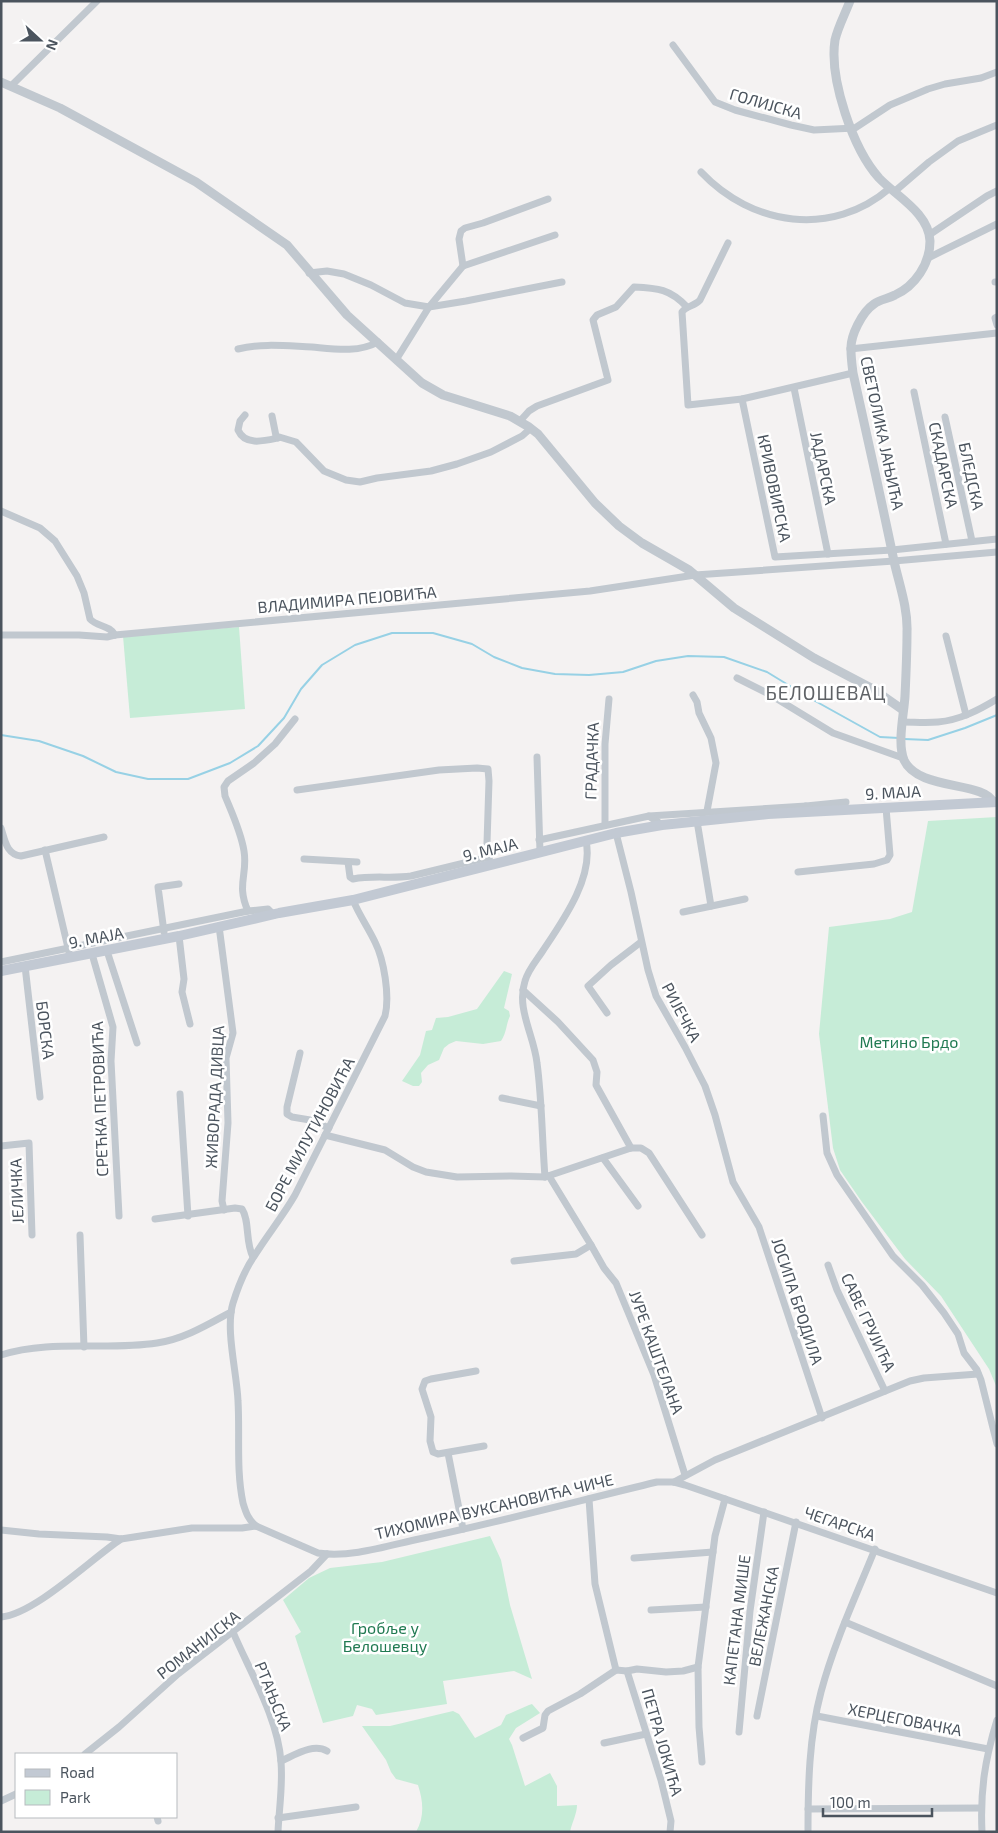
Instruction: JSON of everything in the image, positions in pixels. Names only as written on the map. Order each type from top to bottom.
[{"type":"main road","name":"9. МАЈА","points":[[1,971],[70,953],[92,954],[107,951],[164,934],[179,936],[274,914],[353,900],[490,861],[540,852],[616,833],[662,825],[810,808],[886,808],[995,802]]},
{"type":"street","points":[[11,86],[97,1]]},
{"type":"street","points":[[850,1],[835,40],[836,79],[850,129],[875,172],[923,220],[929,235],[997,191]]},
{"type":"street","name":"ГОЛИЈСКА","points":[[673,45],[715,102],[719,104],[804,128],[825,130],[850,129]]},
{"type":"street","points":[[850,129],[855,128],[890,106],[928,89],[981,78],[997,72]]},
{"type":"street","points":[[1,82],[60,108],[196,182],[287,245],[309,273],[347,315],[422,383],[443,395],[496,411],[531,428],[595,503],[642,543],[695,575],[734,608],[814,658],[856,679],[903,710]]},
{"type":"street","points":[[701,172],[724,194],[740,203],[776,217],[802,220],[824,219],[866,205],[892,190],[958,141],[997,125]]},
{"type":"street","points":[[463,266],[459,238],[461,231],[548,199]]},
{"type":"street","points":[[928,258],[997,224]]},
{"type":"street","points":[[396,360],[429,306],[463,266],[555,235]]},
{"type":"street","name":"СВЕТОЛИКА ЈАЊИЋА","points":[[903,758],[902,724],[907,620],[853,373],[850,349],[859,323],[872,304],[894,296],[911,285],[924,267],[928,258],[929,235]]},
{"type":"street","points":[[728,243],[700,300],[682,312],[688,405],[742,399],[853,373]]},
{"type":"street","points":[[309,273],[328,271],[344,274],[371,284],[405,303],[429,306],[466,302],[562,282]]},
{"type":"street","points":[[520,421],[529,411],[537,406],[608,380],[593,320],[597,315],[616,307],[634,287],[651,288],[673,294],[687,308]]},
{"type":"street","points":[[997,317],[995,318],[997,325]]},
{"type":"street","points":[[850,349],[997,333]]},
{"type":"street","points":[[238,349],[259,345],[338,350],[363,348],[378,342]]},
{"type":"street","name":"ЈАДАРСКА","points":[[794,388],[828,554]]},
{"type":"street","name":"СКАДАРСКА","points":[[914,392],[946,544]]},
{"type":"street","name":"КРИВОВИРСКА","points":[[742,399],[775,557],[892,550],[997,539]]},
{"type":"street","points":[[245,414],[240,420],[238,430],[243,438],[252,441],[262,441],[278,438],[296,442],[324,471],[346,480],[360,482],[431,471],[457,464],[491,452],[522,436],[531,428]]},
{"type":"street","points":[[272,416],[275,435],[278,438]]},
{"type":"street","name":"БЛЕДСКА","points":[[945,417],[972,541]]},
{"type":"street","points":[[1,510],[40,528],[55,541],[77,576],[84,592],[90,619],[92,622],[113,631],[115,635]]},
{"type":"street","name":"ВЛАДИМИРА ПЕЈОВИЋА","points":[[1,634],[79,634],[107,637],[590,591],[695,575],[997,552]]},
{"type":"street","points":[[946,636],[966,715]]},
{"type":"street","points":[[737,678],[769,694],[833,733],[903,758],[906,764],[920,775],[932,780],[977,791],[990,797],[995,802]]},
{"type":"street","points":[[886,698],[898,698],[905,690]]},
{"type":"street","points":[[693,695],[708,731],[716,763],[708,812]]},
{"type":"street","name":"ГРАДАЧКА","points":[[605,825],[605,744],[609,699]]},
{"type":"street","points":[[902,724],[938,722],[966,715],[997,699]]},
{"type":"street","points":[[248,911],[242,890],[244,851],[224,787],[228,781],[254,763],[275,744],[294,719]]},
{"type":"street","points":[[537,757],[540,804],[540,852]]},
{"type":"street","points":[[297,790],[439,770],[477,768],[488,770],[487,843],[490,861],[411,876],[371,876],[354,880],[350,877],[348,862]]},
{"type":"street","points":[[539,840],[649,816],[810,808],[846,802]]},
{"type":"street","points":[[798,872],[874,864],[887,860],[890,855],[886,808]]},
{"type":"street","points":[[649,816],[662,825]]},
{"type":"street","points":[[697,821],[710,906]]},
{"type":"street","points":[[1,828],[8,850],[21,856],[104,837]]},
{"type":"street","name":"РИЈЕЧКА","points":[[616,833],[633,899],[641,942],[656,996],[700,1075],[715,1116],[733,1182],[742,1197]]},
{"type":"street","points":[[547,1176],[536,1057],[523,1010],[523,990],[528,973],[567,912],[578,889],[588,855],[586,841]]},
{"type":"street","points":[[45,850],[70,953]]},
{"type":"street","points":[[304,860],[357,862]]},
{"type":"street","points":[[164,934],[158,887],[179,884]]},
{"type":"street","points":[[683,912],[745,899]]},
{"type":"street","name":"БОРЕ МИЛУТИНОВИЋА","points":[[256,1526],[247,1517],[242,1494],[231,1312],[253,1257],[288,1208],[363,1063],[387,1010],[386,989],[379,952],[353,900]]},
{"type":"street","points":[[1,962],[70,953],[164,934],[248,911],[268,909],[274,914]]},
{"type":"street","name":"ЖИВОРАДА ДИВЦА","points":[[219,926],[233,1033],[226,1058],[228,1123],[222,1201],[224,1210]]},
{"type":"street","points":[[179,936],[184,979],[182,992],[190,1024]]},
{"type":"street","points":[[607,1013],[588,986],[641,942]]},
{"type":"street","points":[[107,951],[137,1043]]},
{"type":"street","name":"СРЕЋКА ПЕТРОВИЋА","points":[[92,954],[113,1027],[111,1061],[118,1216]]},
{"type":"street","name":"БОРСКА","points":[[25,966],[40,1097]]},
{"type":"street","points":[[523,990],[558,1022],[593,1060],[597,1072],[596,1086],[631,1148]]},
{"type":"street","points":[[300,1053],[287,1107],[287,1114],[292,1117],[310,1120],[327,1132],[384,1150],[413,1167],[433,1174],[457,1177],[547,1176],[631,1148],[641,1148],[649,1153],[702,1235]]},
{"type":"street","points":[[180,1094],[188,1216]]},
{"type":"street","points":[[502,1098],[541,1106]]},
{"type":"street","points":[[823,1116],[827,1153],[837,1175],[893,1256],[926,1290],[958,1334],[964,1353],[978,1374],[997,1444]]},
{"type":"street","name":"ЈЕЛИЧКА","points":[[1,1146],[28,1143],[32,1235]]},
{"type":"street","points":[[603,1158],[638,1206]]},
{"type":"street","name":"ЈУРЕ КАШТЕЛАНА","points":[[547,1176],[601,1263],[616,1283],[654,1375],[686,1475]]},
{"type":"street","name":"ЈОСИПА БРОДИЛА","points":[[742,1197],[759,1228],[822,1418]]},
{"type":"street","points":[[155,1219],[239,1208],[243,1210],[245,1215],[249,1250],[253,1257]]},
{"type":"street","points":[[80,1235],[84,1347]]},
{"type":"street","points":[[514,1261],[576,1254],[591,1245]]},
{"type":"street","name":"САВЕ ГРУЈИЋА","points":[[828,1265],[885,1391]]},
{"type":"street","points":[[1,1355],[38,1347],[84,1347],[155,1343],[186,1334],[231,1312]]},
{"type":"street","points":[[476,1372],[426,1381],[422,1385],[422,1394],[431,1417],[432,1449],[435,1454],[484,1446]]},
{"type":"street","name":"ТИХОМИРА ВУКСАНОВИЋА ЧИЧЕ","points":[[1,1530],[45,1535],[97,1536],[121,1539],[192,1528],[242,1528],[256,1526],[312,1550],[327,1554],[344,1554],[464,1528],[657,1482],[674,1482],[715,1460],[885,1391],[916,1380],[978,1374]]},
{"type":"street","points":[[448,1453],[464,1528]]},
{"type":"street","name":"ЧЕГАРСКА","points":[[674,1482],[796,1522],[997,1593]]},
{"type":"street","points":[[589,1499],[596,1584],[616,1670]]},
{"type":"street","points":[[702,1762],[698,1667],[713,1552],[725,1499]]},
{"type":"street","name":"КАПЕТАНА МИШЕ","points":[[739,1732],[750,1611],[764,1512]]},
{"type":"street","name":"ВЕЛЕЖАНСКА","points":[[757,1716],[796,1522]]},
{"type":"street","points":[[1,1617],[21,1611],[42,1598],[121,1539]]},
{"type":"street","points":[[808,1832],[810,1760],[821,1693],[845,1622],[875,1550]]},
{"type":"street","points":[[634,1558],[713,1552]]},
{"type":"street","name":"РОМАНИЈСКА","points":[[86,1753],[119,1727],[178,1674],[311,1571],[327,1554]]},
{"type":"street","points":[[651,1610],[706,1606]]},
{"type":"street","points":[[845,1622],[997,1686]]},
{"type":"street","name":"РТАЊСКА","points":[[233,1632],[272,1720],[281,1761],[278,1832]]},
{"type":"street","points":[[523,1738],[543,1728],[545,1715],[548,1711],[580,1694],[616,1670],[627,1671],[637,1669],[675,1672],[698,1667]]},
{"type":"street","name":"ПЕТРА ЈОКИЋА","points":[[627,1671],[661,1780],[671,1821],[670,1832]]},
{"type":"street","name":"ХЕРЦЕГОВАЧКА","points":[[817,1716],[988,1749]]},
{"type":"street","points":[[982,1832],[983,1776],[988,1749],[997,1720]]},
{"type":"street","points":[[604,1743],[646,1734]]},
{"type":"street","points":[[281,1761],[313,1748],[322,1748],[327,1751]]},
{"type":"street","points":[[1,1801],[15,1794]]},
{"type":"street","points":[[278,1818],[356,1807]]},
{"type":"street","points":[[808,1809],[981,1808]]},
{"type":"green space","points":[[239,627],[245,709],[130,718],[123,636]]},
{"type":"green space","name":"Метино Брдо","points":[[997,817],[997,1388],[989,1369],[941,1296],[905,1259],[840,1170],[833,1148],[819,1034],[829,927],[890,919],[912,912],[928,821]]},
{"type":"green space","points":[[504,971],[512,974],[504,1008],[509,1011],[510,1016],[501,1041],[483,1044],[456,1041],[444,1048],[439,1060],[428,1065],[421,1073],[422,1082],[419,1086],[413,1086],[402,1081],[420,1055],[426,1031],[432,1030],[436,1018],[448,1017],[477,1009]]},
{"type":"green space","name":"Гробље у Белошевцу","points":[[490,1536],[501,1560],[510,1605],[532,1679],[514,1671],[443,1681],[447,1704],[376,1715],[372,1709],[357,1705],[353,1716],[323,1723],[295,1636],[301,1632],[283,1600],[309,1578],[330,1568],[382,1562]]},
{"type":"green space","points":[[532,1704],[540,1713],[516,1728],[509,1739],[525,1786],[550,1773],[557,1786],[557,1806],[577,1805],[570,1832],[416,1832],[421,1820],[422,1808],[418,1785],[396,1779],[386,1760],[362,1726],[390,1726],[453,1711],[459,1714],[475,1738],[501,1725],[506,1715]]},
{"type":"waterway","points":[[1,735],[39,741],[83,756],[116,772],[148,779],[188,779],[230,763],[258,746],[284,718],[301,689],[322,665],[355,645],[392,633],[433,633],[472,644],[494,657],[522,668],[555,674],[589,675],[623,672],[656,661],[688,656],[724,657],[767,672],[880,737],[899,738]]},
{"type":"waterway","points":[[904,739],[928,740],[997,715]]},
{"type":"district","name":"БЕЛОШЕВАЦ","points":[[826,692]]}]
